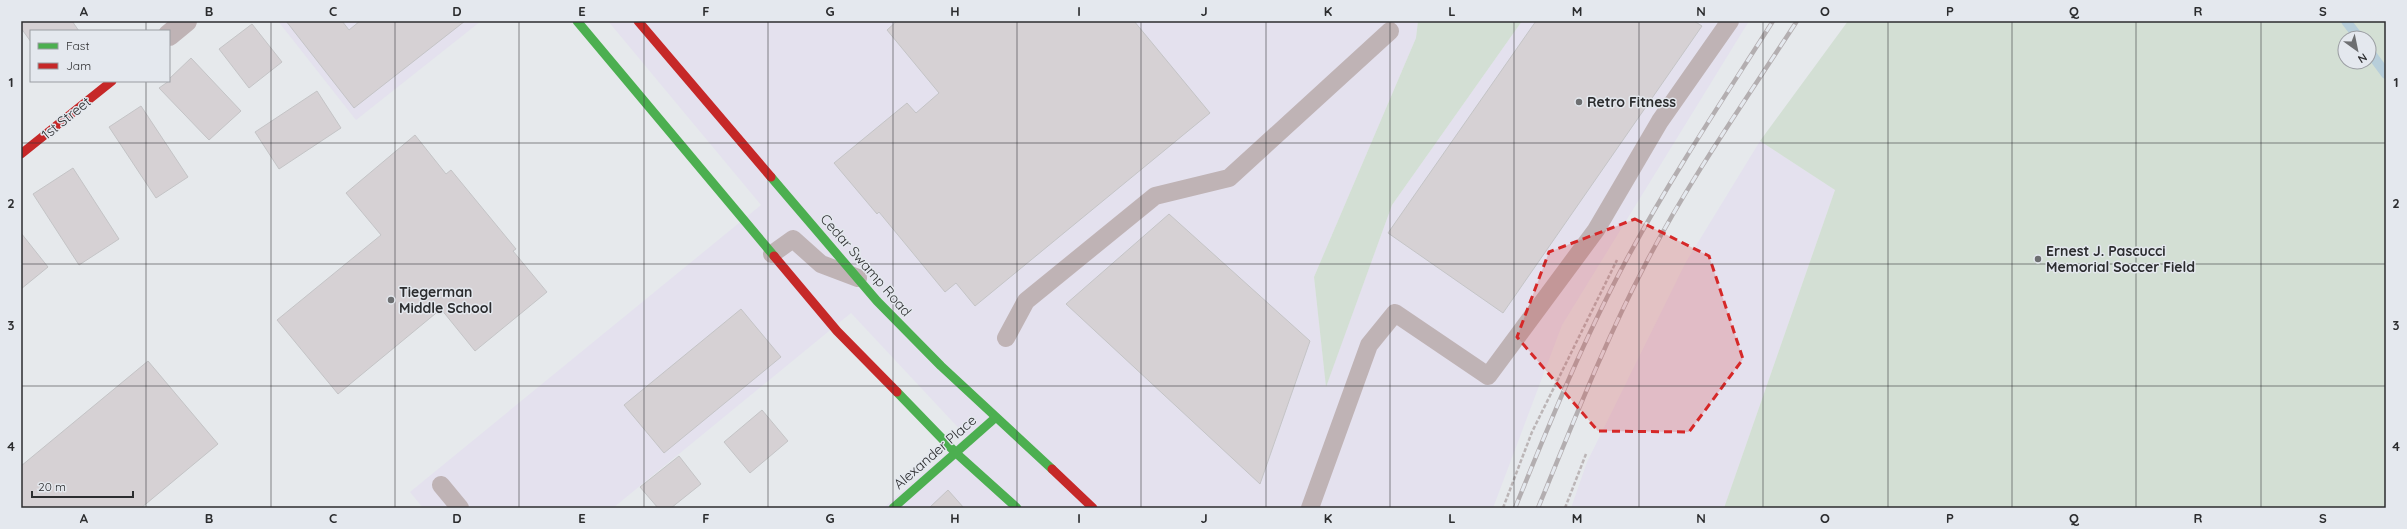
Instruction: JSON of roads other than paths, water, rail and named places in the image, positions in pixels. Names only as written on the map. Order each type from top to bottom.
[{"type":"main road","points":[[577,21],[837,331],[956,453],[1017,508]]},
{"type":"main road","name":"Cedar Swamp Road","points":[[638,21],[858,278],[941,366],[958,380],[995,418],[1093,508]]},
{"type":"main road","name":"1st Street","points":[[21,154],[111,82]]},
{"type":"main road","name":"Alexander Place","points":[[893,508],[995,418]]},
{"type":"street","points":[[170,34],[186,21]]},
{"type":"lane","points":[[1310,508],[1369,345],[1395,313],[1488,376],[1596,230],[1660,122],[1730,21]]},
{"type":"lane","points":[[1006,338],[1026,301],[1155,196],[1229,178],[1390,31]]},
{"type":"lane","points":[[772,254],[793,239],[821,264],[858,278]]},
{"type":"lane","points":[[441,485],[460,508]]},
{"type":"waterway","points":[[2346,21],[2353,30]]},
{"type":"waterway","points":[[2377,62],[2386,74]]},
{"type":"railway","points":[[1515,508],[1583,348],[1629,255],[1681,166],[1773,21]]},
{"type":"railway","points":[[1538,508],[1602,355],[1630,294],[1662,233],[1699,172],[1797,21]]},
{"type":"place","name":"Retro Fitness","points":[[1579,102]]},
{"type":"place","name":"Ernest J. Pascucci Memorial Soccer Field","points":[[2038,259]]},
{"type":"place","name":"Tiegerman Middle School","points":[[391,300]]}]
